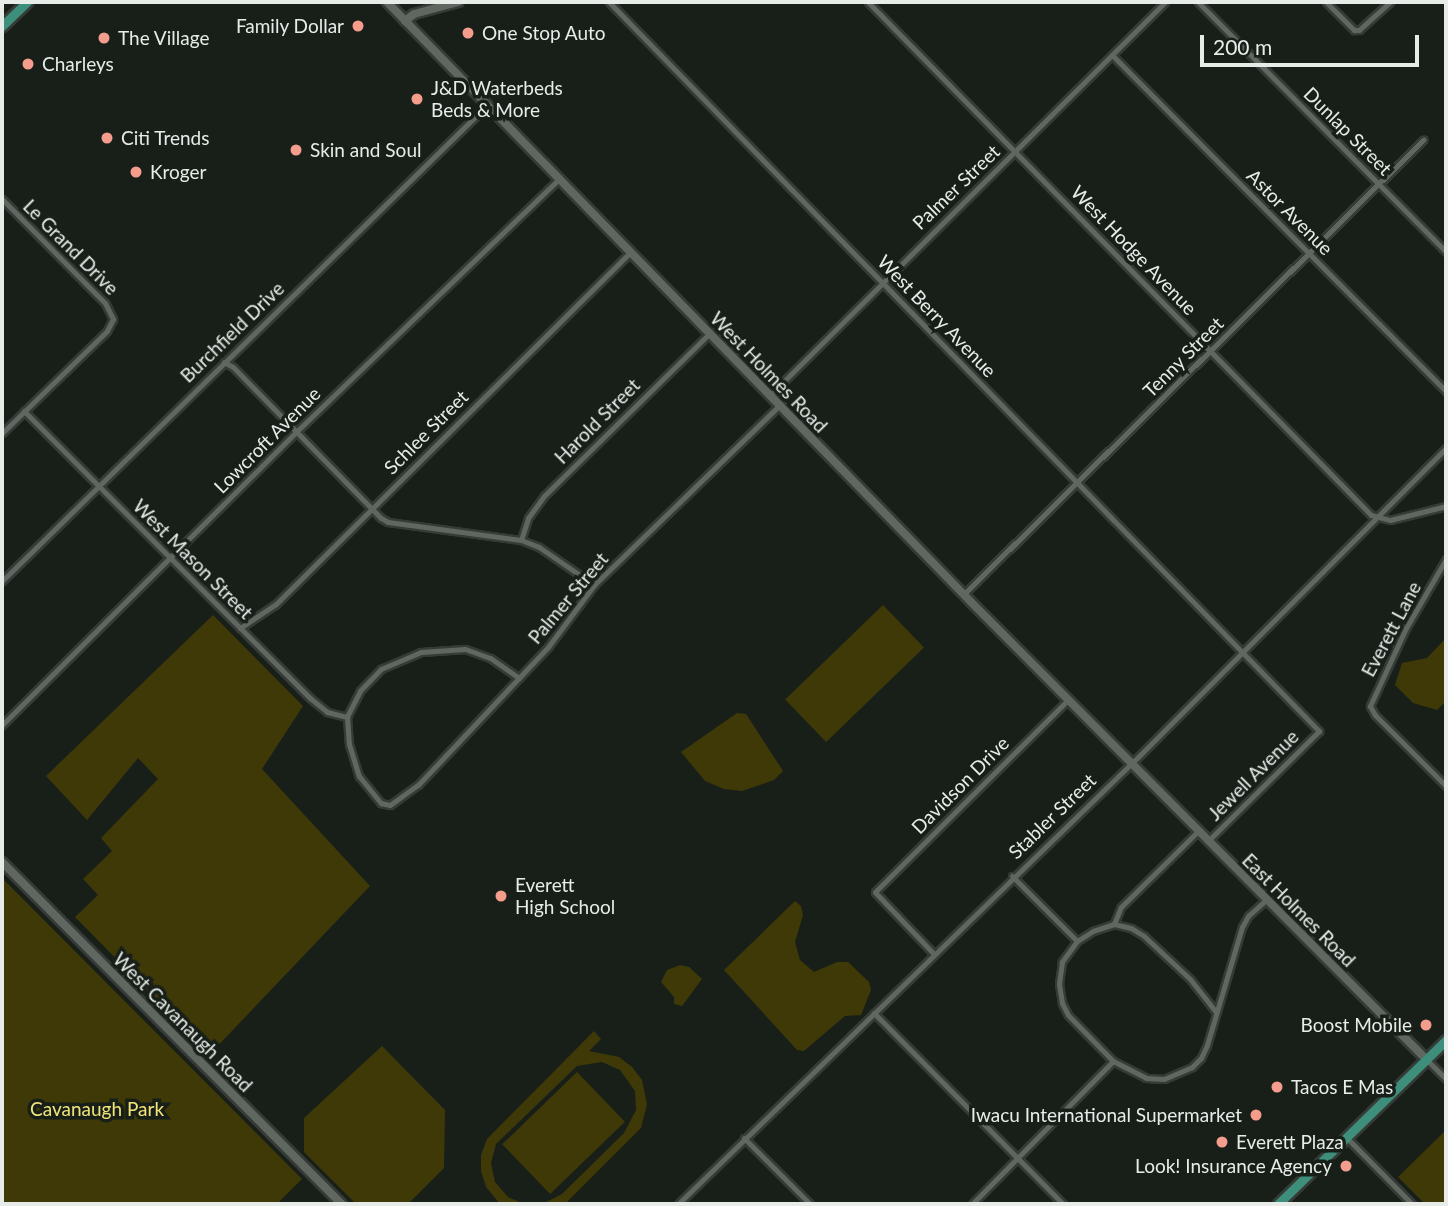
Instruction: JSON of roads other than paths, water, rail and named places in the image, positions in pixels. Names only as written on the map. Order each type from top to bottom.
[{"type":"main road","points":[[2,26],[27,2]]},
{"type":"main road","points":[[1278,1204],[1446,1040]]},
{"type":"street","name":"West Holmes Road","points":[[387,2],[558,180],[1130,762]]},
{"type":"street","points":[[405,22],[414,14],[458,2]]},
{"type":"street","name":"West Berry Avenue","points":[[609,2],[1319,731]]},
{"type":"street","name":"West Hodge Avenue","points":[[868,2],[1377,519]]},
{"type":"street","name":"Palmer Street","points":[[770,395],[1166,2]]},
{"type":"street","name":"Dunlap Street","points":[[1198,2],[1446,252]]},
{"type":"street","points":[[1326,2],[1354,30],[1359,30],[1390,2]]},
{"type":"street","name":"Astor Avenue","points":[[1112,55],[1446,391]]},
{"type":"street","name":"Burchfield Drive","points":[[2,582],[486,106]]},
{"type":"street","name":"Tenny Street","points":[[964,594],[1423,140]]},
{"type":"street","name":"Lowcroft Avenue","points":[[2,726],[296,432],[558,180]]},
{"type":"street","name":"Le Grand Drive","points":[[2,199],[105,303],[113,319],[107,331],[24,411]]},
{"type":"street","name":"Schlee Street","points":[[240,628],[276,604],[630,253]]},
{"type":"street","name":"Harold Street","points":[[521,540],[528,518],[544,496],[709,334]]},
{"type":"street","points":[[224,362],[388,522],[521,540],[539,547],[594,585]]},
{"type":"street","name":"Palmer Street","points":[[347,717],[353,761],[359,776],[380,803],[390,805],[418,785],[548,648],[594,585],[779,405]]},
{"type":"street","points":[[2,433],[24,411]]},
{"type":"street","name":"West Mason Street","points":[[24,411],[310,698],[327,712],[347,717]]},
{"type":"street","name":"Stabler Street","points":[[678,1204],[1243,652],[1446,448]]},
{"type":"street","points":[[1377,519],[1391,520],[1446,506]]},
{"type":"street","name":"Everett Lane","points":[[1446,559],[1406,628],[1370,706],[1446,786]]},
{"type":"street","points":[[347,717],[359,691],[381,669],[421,652],[465,649],[490,658],[519,678]]},
{"type":"street","name":"Davidson Drive","points":[[933,953],[875,892],[1068,700]]},
{"type":"street","name":"Jewell Avenue","points":[[1208,841],[1319,731]]},
{"type":"street","name":"East Holmes Road","points":[[1130,762],[1446,1079]]},
{"type":"street","name":"Jewell Avenue","points":[[1114,924],[1121,907],[1198,831]]},
{"type":"street","name":"West Cavanaugh Road","points":[[2,862],[342,1204]]},
{"type":"street","points":[[1012,876],[1077,942]]},
{"type":"street","points":[[1216,1012],[1189,979],[1144,936],[1131,928],[1114,924],[1093,931],[1077,942],[1062,962],[1059,984],[1062,1003],[1069,1015],[1113,1061],[1146,1078],[1164,1079],[1192,1067],[1207,1045],[1242,928],[1248,916],[1267,899]]},
{"type":"street","points":[[874,1013],[1063,1204]]},
{"type":"street","points":[[972,1204],[1113,1061]]},
{"type":"street","points":[[744,1138],[810,1204]]},
{"type":"street","points":[[1346,1138],[1412,1204]]},
{"type":"place","name":"Family Dollar","points":[[358,26]]},
{"type":"place","name":"One Stop Auto","points":[[468,33]]},
{"type":"place","name":"The Village","points":[[104,38]]},
{"type":"place","name":"Charleys","points":[[28,64]]},
{"type":"place","name":"J&D Waterbeds Beds & More","points":[[417,99]]},
{"type":"place","name":"Citi Trends","points":[[107,138]]},
{"type":"place","name":"Skin and Soul","points":[[296,150]]},
{"type":"place","name":"Kroger","points":[[136,172]]},
{"type":"place","name":"Everett High School","points":[[501,896]]},
{"type":"place","name":"Boost Mobile","points":[[1426,1025]]},
{"type":"place","name":"Tacos E Mas","points":[[1277,1087]]},
{"type":"place","name":"Iwacu International Supermarket","points":[[1256,1115]]},
{"type":"place","name":"Everett Plaza","points":[[1222,1142]]},
{"type":"place","name":"Look! Insurance Agency","points":[[1346,1166]]},
{"type":"park label","name":"Cavanaugh Park","points":[[97,1109]]}]
